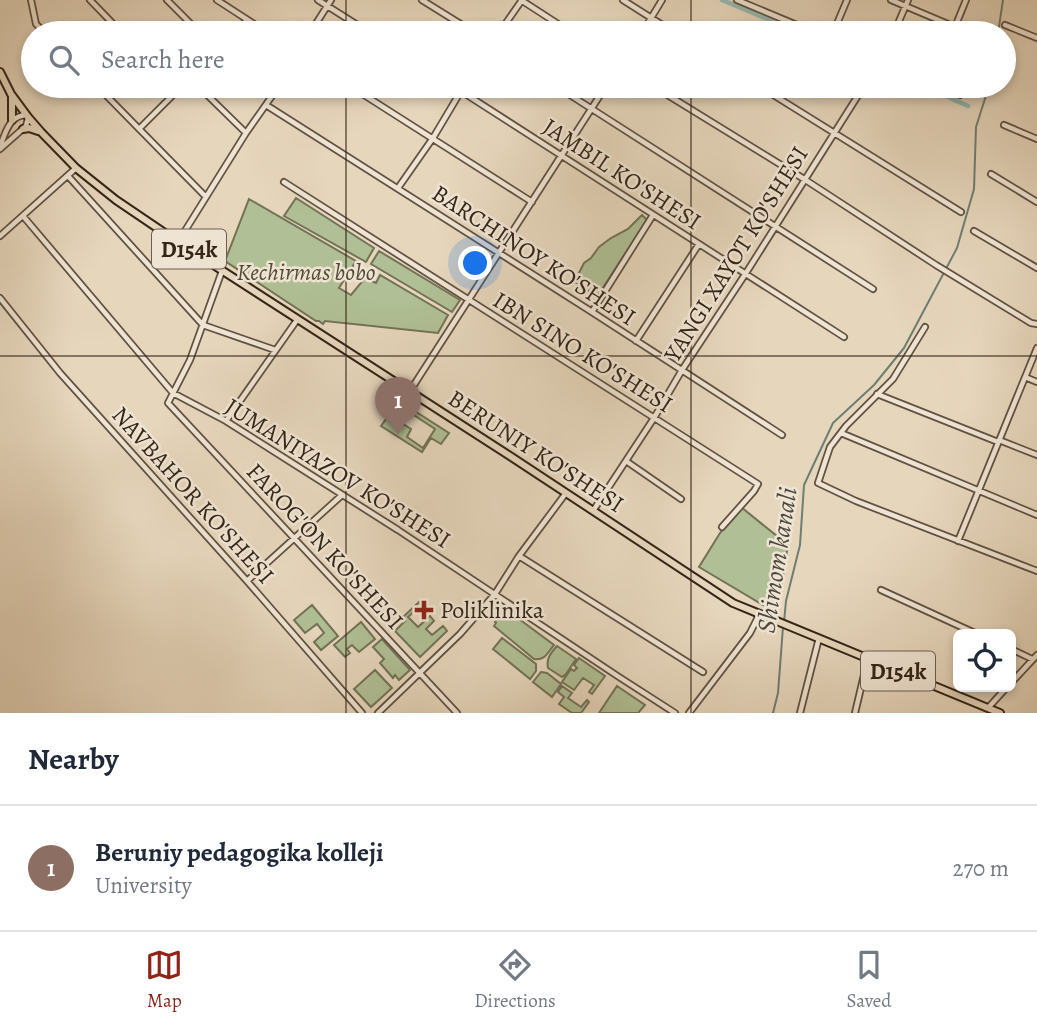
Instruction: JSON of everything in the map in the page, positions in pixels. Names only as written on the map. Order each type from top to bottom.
[{"type":"main road","name":"BERUNIY KO'SHESI","points":[[0,72],[27,116],[41,132],[76,168],[108,194],[733,603],[1000,713]]},
{"type":"main road","points":[[12,94],[12,120]]},
{"type":"main road","points":[[23,129],[41,132]]},
{"type":"street","points":[[31,0],[35,21]]},
{"type":"street","points":[[90,0],[110,21]]},
{"type":"street","points":[[167,0],[188,21]]},
{"type":"street","points":[[217,0],[247,20]]},
{"type":"street","points":[[318,0],[351,21]]},
{"type":"street","points":[[318,21],[331,0]]},
{"type":"street","points":[[422,0],[456,21]]},
{"type":"street","points":[[507,21],[522,0],[554,21]]},
{"type":"street","points":[[623,0],[654,21]]},
{"type":"street","points":[[651,19],[662,0]]},
{"type":"street","points":[[737,0],[787,21]]},
{"type":"street","points":[[838,21],[848,0]]},
{"type":"street","points":[[891,0],[941,21]]},
{"type":"street","points":[[899,21],[908,0]]},
{"type":"street","points":[[957,21],[966,0]]},
{"type":"street","points":[[1016,29],[1037,38]]},
{"type":"street","points":[[109,98],[206,197]]},
{"type":"street","points":[[139,129],[166,98]]},
{"type":"street","points":[[210,98],[246,133]]},
{"type":"street","points":[[178,242],[271,98]]},
{"type":"street","points":[[369,98],[532,202]]},
{"type":"street","points":[[398,188],[433,138],[456,98]]},
{"type":"street","name":"JAMBIL KO'SHESI","points":[[477,98],[561,156],[844,337]]},
{"type":"street","points":[[575,98],[873,289]]},
{"type":"street","points":[[410,392],[599,98]]},
{"type":"street","points":[[672,98],[953,276],[1031,323],[1037,324]]},
{"type":"street","points":[[778,98],[961,212]]},
{"type":"street","name":"YANGI XAYOT KO'SHESI","points":[[593,511],[856,98]]},
{"type":"street","name":"BARCHINOY KO'SHESI","points":[[267,105],[782,435]]},
{"type":"street","points":[[17,116],[27,116],[26,126],[0,148],[12,120],[17,116]]},
{"type":"street","points":[[1004,125],[1037,139]]},
{"type":"street","points":[[0,236],[76,168]]},
{"type":"street","points":[[991,174],[1037,202]]},
{"type":"street","points":[[68,176],[203,325],[275,350]]},
{"type":"street","name":"IBN SINO KO'SHESI","points":[[284,182],[758,484],[722,527]]},
{"type":"street","points":[[592,312],[653,215]]},
{"type":"street","name":"JUMANIYAZOV KO'SHESI","points":[[23,216],[173,393],[226,421],[675,713]]},
{"type":"street","points":[[974,231],[1037,268]]},
{"type":"street","points":[[636,341],[699,244]]},
{"type":"street","points":[[173,393],[190,360],[222,271]]},
{"type":"street","name":"NAVBAHOR KO'SHESI","points":[[0,298],[60,373],[362,713]]},
{"type":"street","points":[[226,421],[297,320]]},
{"type":"street","points":[[925,327],[892,379],[846,426],[830,447],[818,483],[856,501],[1037,571]]},
{"type":"street","points":[[958,541],[1037,348]]},
{"type":"street","points":[[1025,377],[1037,382]]},
{"type":"street","name":"FAROG'ON KO'SHESI","points":[[173,393],[168,403],[457,713]]},
{"type":"street","points":[[877,394],[1037,456]]},
{"type":"street","points":[[841,433],[1037,515]]},
{"type":"street","points":[[626,461],[681,499]]},
{"type":"street","points":[[378,713],[460,634],[495,594],[519,556],[566,493]]},
{"type":"street","points":[[247,581],[342,495]]},
{"type":"street","points":[[519,556],[703,672]]},
{"type":"street","points":[[881,590],[967,629]]},
{"type":"street","points":[[689,713],[750,633],[760,615]]},
{"type":"street","points":[[800,713],[819,638]]},
{"type":"street","points":[[1016,650],[1036,656],[1016,677]]},
{"type":"street","points":[[855,713],[868,658]]},
{"type":"street","points":[[988,708],[1003,692]]},
{"type":"green space","points":[[296,198],[374,248],[366,262],[284,216]]},
{"type":"green space","name":"Kechirmas bobo","points":[[249,199],[356,261],[339,288],[351,295],[365,278],[376,283],[380,275],[448,315],[438,333],[325,321],[323,324],[225,261]]},
{"type":"green space","points":[[642,215],[647,220],[597,297],[571,279],[578,275],[584,263],[599,247],[628,229]]},
{"type":"green space","points":[[379,251],[460,300],[452,312],[371,264]]},
{"type":"green space","points":[[396,399],[449,433],[441,444],[431,438],[422,452],[381,426],[389,415],[411,429],[407,437],[423,448],[435,429],[394,402]]},
{"type":"green space","points":[[741,507],[788,545],[778,606],[765,600],[763,605],[699,567],[720,533]]},
{"type":"green space","points":[[419,602],[421,605],[408,617],[418,627],[430,616],[434,621],[426,629],[432,635],[443,626],[447,631],[420,657],[395,631],[405,621],[402,618]]},
{"type":"green space","points":[[312,605],[338,636],[321,650],[314,642],[324,633],[317,624],[305,633],[294,620]]},
{"type":"green space","points":[[501,614],[512,619],[515,616],[554,645],[544,657],[534,659],[494,626]]},
{"type":"green space","points":[[361,622],[375,639],[359,652],[352,645],[347,649],[350,653],[345,657],[334,645]]},
{"type":"green space","points":[[502,638],[536,664],[536,671],[530,679],[493,649]]},
{"type":"green space","points":[[382,639],[410,670],[399,680],[395,675],[393,678],[380,663],[384,659],[373,647]]},
{"type":"green space","points":[[557,646],[576,659],[562,677],[548,668],[548,658]]},
{"type":"green space","points":[[579,658],[605,676],[592,694],[589,692],[594,685],[583,678],[574,690],[562,682],[571,669],[574,671],[577,668],[574,665]]},
{"type":"green space","points":[[375,670],[392,688],[371,707],[354,689]]},
{"type":"green space","points":[[541,672],[547,673],[561,684],[552,697],[533,682]]},
{"type":"green space","points":[[562,686],[572,693],[568,698],[581,707],[587,700],[589,702],[581,713],[572,713],[559,704],[564,697],[558,692]]},
{"type":"green space","points":[[617,686],[645,705],[638,713],[599,713]]},
{"type":"waterway","points":[[722,0],[772,21]]},
{"type":"waterway","name":"Shimom kanali","points":[[1000,21],[1003,0]]},
{"type":"waterway","points":[[950,98],[968,106]]},
{"type":"waterway","name":"Shimom kanali","points":[[784,622],[786,601],[800,545],[804,485],[833,423],[874,385],[904,348],[957,248],[974,189],[976,127],[985,98]]},
{"type":"waterway","name":"Shimom kanali","points":[[773,713],[778,693],[783,627]]},
{"type":"place","name":"Beruniy pedagogika kolleji","points":[[398,435]]},
{"type":"place","name":"Poliklinika","points":[[424,610]]}]
